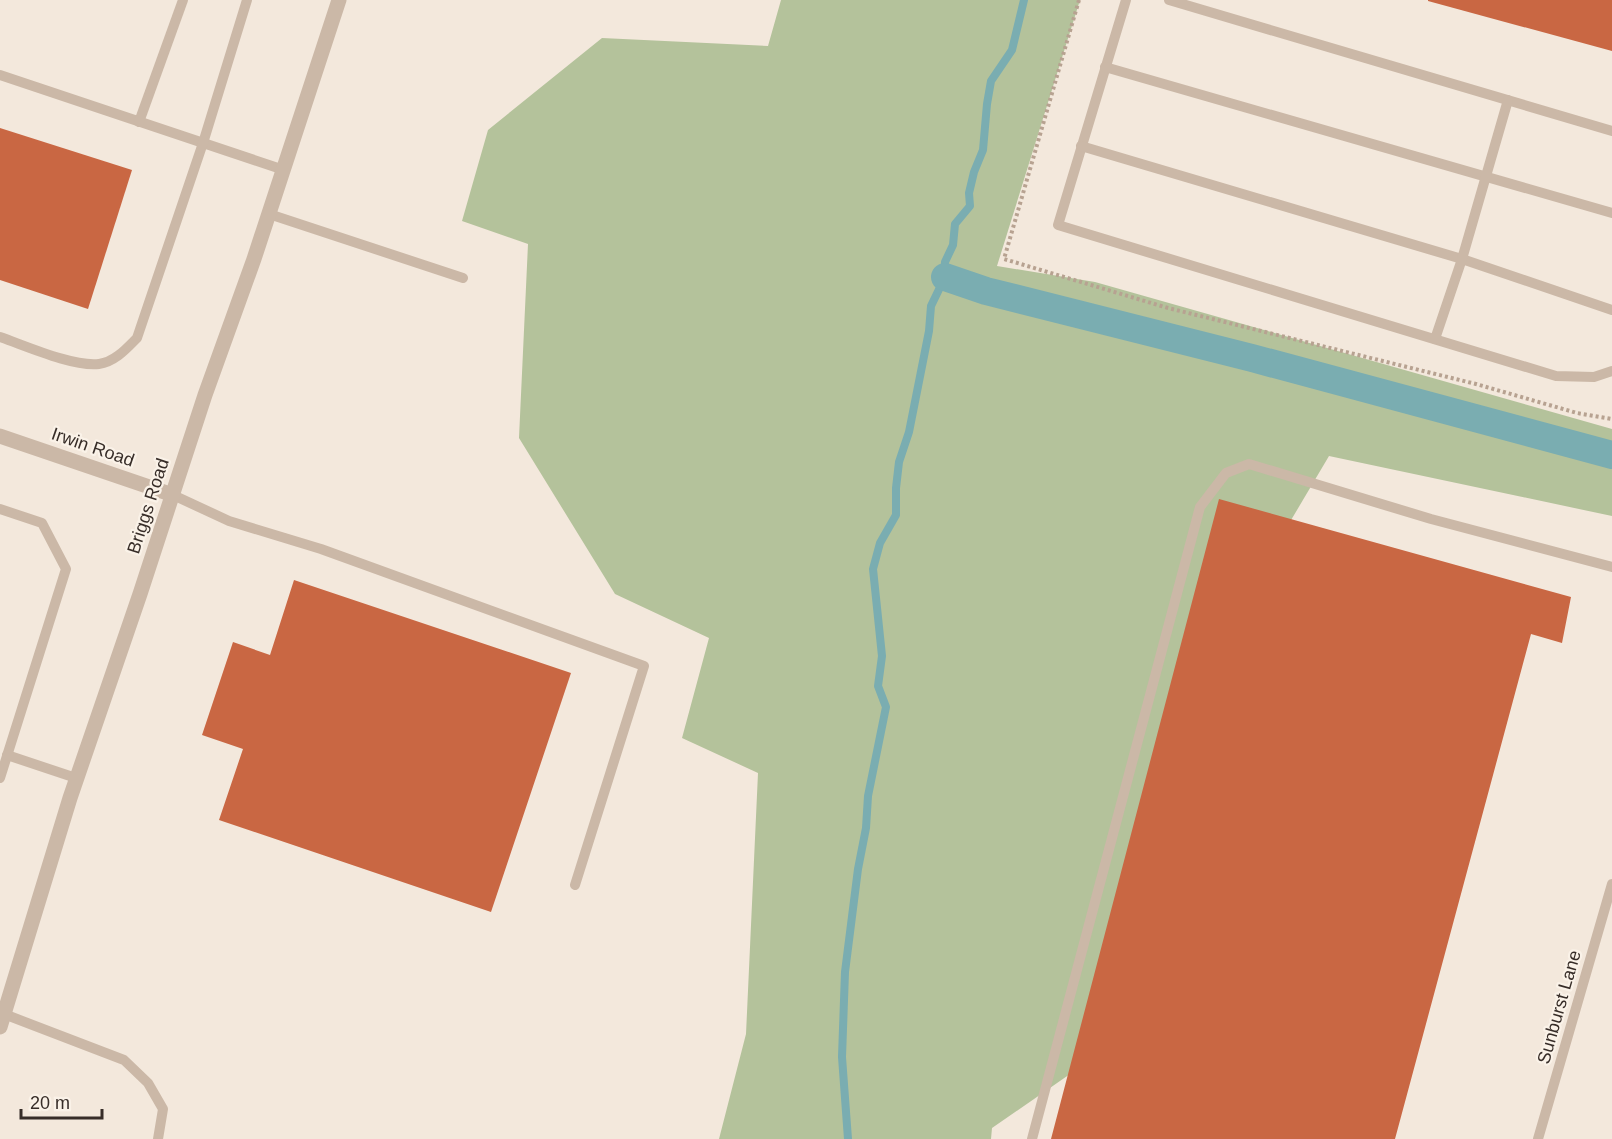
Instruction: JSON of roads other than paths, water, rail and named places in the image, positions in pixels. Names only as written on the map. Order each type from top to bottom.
[{"type":"street","name":"Briggs Road","points":[[2,1020],[76,778],[111,680],[205,395],[284,170],[339,0]]},
{"type":"street","name":"Irwin Road","points":[[0,436],[173,495]]},
{"type":"lane","points":[[139,122],[183,0]]},
{"type":"lane","points":[[0,337],[78,363],[101,364],[123,353],[137,338],[203,143],[247,0]]},
{"type":"lane","points":[[1125,0],[1058,225],[1556,376],[1594,377],[1612,371]]},
{"type":"lane","points":[[1169,0],[1612,131]]},
{"type":"lane","points":[[1105,67],[1612,213]]},
{"type":"lane","points":[[0,75],[284,170]]},
{"type":"lane","points":[[1435,339],[1462,259],[1508,100]]},
{"type":"lane","points":[[1081,146],[1462,259],[1612,310]]},
{"type":"lane","points":[[269,214],[463,278]]},
{"type":"lane","points":[[1032,1139],[1200,507],[1226,473],[1250,464],[1431,519],[1612,567]]},
{"type":"lane","points":[[173,495],[229,521],[321,549],[644,666],[575,885]]},
{"type":"lane","points":[[0,508],[42,523],[66,569],[0,778]]},
{"type":"lane","points":[[7,755],[76,778]]},
{"type":"lane","name":"Sunburst Lane","points":[[1538,1139],[1612,884]]},
{"type":"lane","points":[[2,1020],[124,1060],[148,1083],[163,1109],[158,1139]]},
{"type":"waterway","points":[[848,1139],[842,1057],[845,972],[858,869],[866,828],[868,796],[886,707],[878,686],[882,656],[873,569],[880,543],[896,515],[899,462],[909,432],[929,331],[931,306],[944,279],[945,262],[953,245],[955,224],[970,206],[969,193],[983,150],[991,81],[1012,50],[1024,0]]},
{"type":"waterway","points":[[945,277],[986,291],[1252,358],[1612,455]]}]
